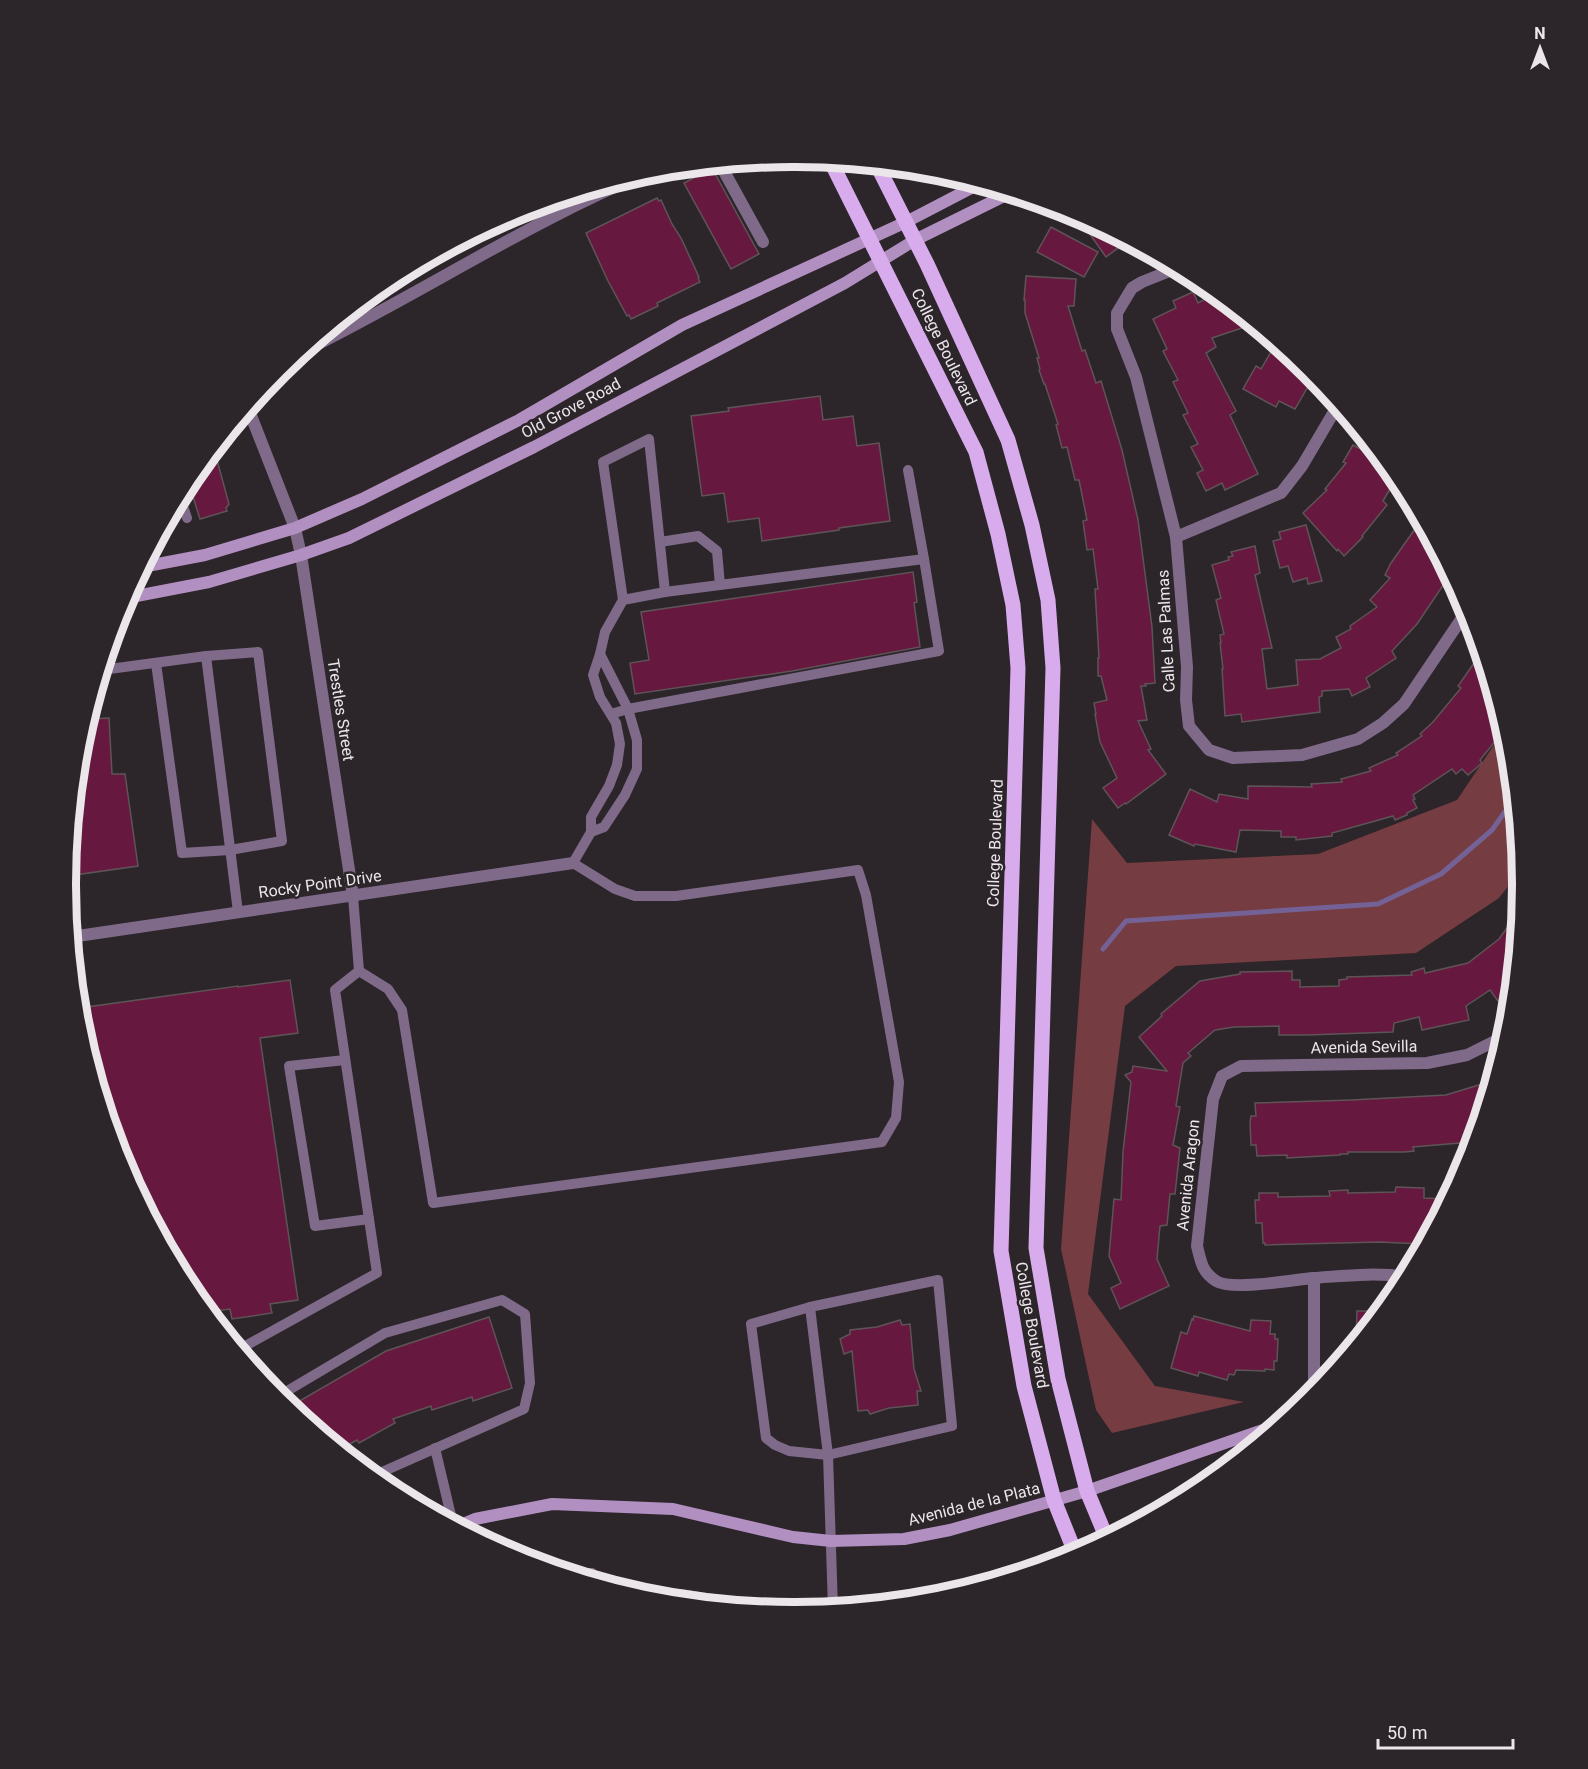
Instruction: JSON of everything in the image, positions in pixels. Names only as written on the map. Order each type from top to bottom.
[{"type":"main road","name":"College Boulevard","points":[[834,169],[976,452],[1014,605],[1017,669],[1001,1251],[1024,1386],[1054,1500],[1072,1546]]},
{"type":"main road","name":"College Boulevard","points":[[881,172],[915,240],[1008,440],[1032,525],[1048,600],[1053,668],[1036,1248],[1058,1379],[1087,1491],[1104,1531]]},
{"type":"main road","name":"Old Grove Road","points":[[151,565],[205,555],[295,528],[362,500],[519,420],[682,325],[906,222],[969,189]]},
{"type":"main road","name":"Old Grove Road","points":[[137,596],[209,582],[301,555],[349,538],[534,447],[845,283],[915,240],[1001,198]]},
{"type":"main road","name":"Avenida de la Plata","points":[[466,1522],[552,1504],[673,1509],[793,1537],[831,1541],[904,1539],[950,1530],[1087,1491],[1258,1432]]},
{"type":"street","points":[[724,171],[763,242]]},
{"type":"street","points":[[327,340],[512,237],[595,195]]},
{"type":"street","name":"Calle Las Palmas","points":[[1167,272],[1132,288],[1117,313],[1117,329],[1136,377],[1176,537],[1187,667],[1188,718],[1190,726],[1209,750],[1233,758],[1302,755],[1358,739],[1383,723],[1404,704],[1461,620]]},
{"type":"street","points":[[1176,537],[1281,493],[1302,466],[1334,412]]},
{"type":"street","name":"Trestles Street","points":[[251,416],[295,528],[301,555],[352,896]]},
{"type":"street","name":"Rocky Point Drive","points":[[79,936],[573,864]]},
{"type":"street","name":"Avenida Sevilla","points":[[1222,1076],[1241,1066],[1427,1063],[1467,1055],[1494,1042]]},
{"type":"street","name":"Avenida Aragon","points":[[1222,1076],[1213,1099],[1197,1246],[1203,1269],[1218,1282],[1233,1286],[1314,1278],[1396,1275]]},
{"type":"street","points":[[1314,1278],[1314,1378]]},
{"type":"lane","points":[[359,971],[388,989],[402,1010],[433,1203],[882,1142],[896,1118],[899,1082],[866,895],[858,870],[676,896],[635,896],[615,889],[573,864],[591,832],[591,817],[609,786],[617,765],[620,744],[616,723],[600,697],[593,675],[605,632],[623,600],[603,462],[648,440],[665,592]]},
{"type":"lane","points":[[611,714],[628,708],[939,651],[908,470]]},
{"type":"lane","points":[[184,508],[187,518]]},
{"type":"lane","points":[[660,542],[698,537],[717,551],[720,585]]},
{"type":"lane","points":[[623,600],[665,592],[924,559]]},
{"type":"lane","points":[[110,669],[206,656],[258,652],[282,841],[230,850],[182,853],[156,663]]},
{"type":"lane","points":[[591,832],[604,827],[625,795],[638,769],[637,740],[628,708],[600,654]]},
{"type":"lane","points":[[206,656],[238,912]]},
{"type":"lane","points":[[352,896],[359,971]]},
{"type":"lane","points":[[245,1345],[377,1273],[335,990],[359,971]]},
{"type":"lane","points":[[345,1060],[289,1066],[315,1226],[369,1219]]},
{"type":"lane","points":[[938,1280],[952,1426],[828,1455],[789,1451],[766,1438],[751,1324],[810,1307],[938,1280]]},
{"type":"lane","points":[[286,1391],[385,1333],[502,1300],[525,1314],[530,1383],[524,1408],[382,1472]]},
{"type":"lane","points":[[810,1307],[828,1455],[833,1600]]},
{"type":"lane","points":[[435,1448],[451,1514]]},
{"type":"shaded area","points":[[1497,741],[1510,838],[1512,882],[1499,898],[1416,953],[1176,966],[1125,1006],[1088,1294],[1155,1386],[1244,1402],[1112,1433],[1096,1410],[1061,1249],[1092,819],[1127,863],[1318,854],[1457,800]]},
{"type":"building","points":[[714,172],[759,254],[731,269],[684,183],[703,173]]},
{"type":"building","points":[[657,198],[661,200],[681,238],[700,282],[657,303],[658,306],[631,319],[629,315],[627,316],[608,281],[586,233]]},
{"type":"building","points":[[1051,227],[1098,252],[1084,277],[1037,252]]},
{"type":"building","points":[[1087,230],[1121,246],[1106,257]]},
{"type":"building","points":[[1026,276],[1076,279],[1074,306],[1068,306],[1082,351],[1085,350],[1096,383],[1101,381],[1122,450],[1138,520],[1152,627],[1155,683],[1141,686],[1147,720],[1138,721],[1151,749],[1148,750],[1166,774],[1118,808],[1103,788],[1117,778],[1100,742],[1095,714],[1094,703],[1107,700],[1101,676],[1098,676],[1095,589],[1098,589],[1093,549],[1087,550],[1083,521],[1087,520],[1079,480],[1075,480],[1067,447],[1062,448],[1056,425],[1058,424],[1039,370],[1037,358],[1039,358],[1025,313]]},
{"type":"building","points":[[1193,292],[1198,303],[1207,298],[1245,327],[1212,338],[1216,347],[1206,353],[1236,411],[1230,415],[1258,474],[1225,490],[1222,483],[1206,491],[1197,473],[1203,470],[1191,447],[1198,444],[1183,415],[1188,413],[1173,382],[1178,380],[1163,351],[1167,349],[1153,319],[1176,308],[1173,301]]},
{"type":"building","points":[[1272,350],[1309,385],[1295,409],[1279,401],[1276,407],[1243,389],[1256,366],[1261,369]]},
{"type":"building","points":[[820,396],[823,420],[853,416],[857,446],[879,443],[890,521],[762,541],[759,518],[728,522],[724,493],[702,496],[691,416],[729,411],[728,408]]},
{"type":"building","points":[[1353,445],[1366,452],[1391,487],[1383,501],[1387,505],[1363,537],[1344,556],[1303,513],[1327,490],[1325,489],[1346,463],[1343,462]]},
{"type":"building","points":[[217,459],[229,504],[227,511],[200,519],[192,494]]},
{"type":"building","points":[[1306,525],[1322,581],[1308,584],[1307,578],[1293,582],[1288,566],[1280,568],[1273,541],[1281,539],[1279,532]]},
{"type":"building","points":[[1416,528],[1445,583],[1417,624],[1392,651],[1396,658],[1366,678],[1370,687],[1352,696],[1349,689],[1322,691],[1322,696],[1319,697],[1320,712],[1242,722],[1241,714],[1225,716],[1220,643],[1220,635],[1224,634],[1216,600],[1221,598],[1212,565],[1229,560],[1228,557],[1233,556],[1231,552],[1255,546],[1260,573],[1255,575],[1272,648],[1262,649],[1267,689],[1298,685],[1296,660],[1320,659],[1341,648],[1336,637],[1351,629],[1350,626],[1377,607],[1370,600],[1390,578],[1385,575]]},
{"type":"building","points":[[913,572],[917,602],[914,603],[920,647],[792,671],[635,694],[630,663],[649,660],[641,612]]},
{"type":"building","points":[[1475,661],[1497,739],[1480,760],[1482,763],[1468,775],[1462,769],[1456,774],[1452,769],[1413,795],[1417,808],[1407,815],[1395,820],[1393,816],[1332,833],[1332,836],[1296,840],[1296,837],[1281,837],[1281,831],[1240,830],[1236,852],[1195,844],[1194,846],[1169,835],[1190,789],[1217,802],[1219,794],[1248,799],[1248,786],[1312,787],[1311,784],[1342,782],[1341,779],[1371,771],[1369,768],[1398,755],[1396,753],[1422,736],[1420,734],[1461,688],[1458,686]]},
{"type":"building","points":[[109,718],[112,774],[125,774],[138,866],[76,875],[83,791],[96,719]]},
{"type":"building","points":[[1510,923],[1502,998],[1498,1001],[1490,990],[1466,1006],[1469,1020],[1422,1030],[1419,1017],[1394,1023],[1393,1032],[1307,1035],[1279,1035],[1279,1026],[1234,1027],[1215,1030],[1188,1053],[1191,1056],[1183,1063],[1176,1106],[1180,1107],[1173,1145],[1180,1148],[1175,1194],[1170,1194],[1167,1225],[1160,1226],[1157,1259],[1169,1286],[1120,1309],[1111,1288],[1121,1283],[1109,1256],[1114,1199],[1121,1200],[1123,1152],[1131,1082],[1125,1075],[1132,1072],[1133,1066],[1167,1071],[1139,1037],[1162,1016],[1161,1014],[1200,981],[1240,974],[1240,972],[1292,971],[1292,980],[1300,980],[1300,987],[1339,986],[1339,980],[1347,979],[1347,977],[1412,975],[1411,972],[1424,968],[1425,973],[1468,963],[1499,939]]},
{"type":"building","points":[[290,980],[298,1033],[260,1038],[298,1300],[270,1304],[272,1313],[232,1319],[230,1309],[217,1311],[197,1283],[150,1202],[115,1115],[101,1070],[87,1007]]},
{"type":"building","points":[[1483,1084],[1462,1144],[1413,1147],[1414,1151],[1405,1152],[1348,1152],[1348,1154],[1340,1155],[1287,1158],[1287,1155],[1257,1156],[1256,1145],[1251,1145],[1250,1122],[1251,1116],[1256,1116],[1255,1103],[1446,1095]]},
{"type":"building","points":[[1396,1187],[1424,1188],[1424,1198],[1439,1199],[1415,1244],[1379,1242],[1265,1245],[1262,1223],[1256,1223],[1255,1200],[1259,1200],[1259,1193],[1278,1193],[1278,1197],[1330,1196],[1329,1191],[1348,1190],[1348,1193],[1395,1192]]},
{"type":"building","points":[[1357,1311],[1370,1311],[1363,1321],[1356,1329]]},
{"type":"building","points":[[1194,1316],[1250,1331],[1251,1320],[1271,1321],[1270,1334],[1275,1334],[1275,1339],[1278,1339],[1277,1361],[1274,1361],[1274,1370],[1236,1370],[1234,1375],[1229,1374],[1227,1380],[1199,1372],[1198,1376],[1171,1368],[1181,1332],[1187,1334]]},
{"type":"building","points":[[489,1317],[512,1388],[473,1401],[472,1397],[432,1410],[431,1406],[393,1419],[395,1423],[359,1443],[357,1440],[347,1445],[298,1402],[386,1351]]},
{"type":"building","points":[[900,1320],[902,1325],[910,1324],[914,1369],[921,1391],[917,1391],[918,1405],[889,1408],[870,1414],[868,1410],[858,1411],[852,1351],[844,1354],[840,1339],[850,1334],[850,1330],[877,1327]]},
{"type":"waterway","points":[[1103,949],[1126,921],[1378,904],[1441,874],[1492,830],[1507,809]]}]
